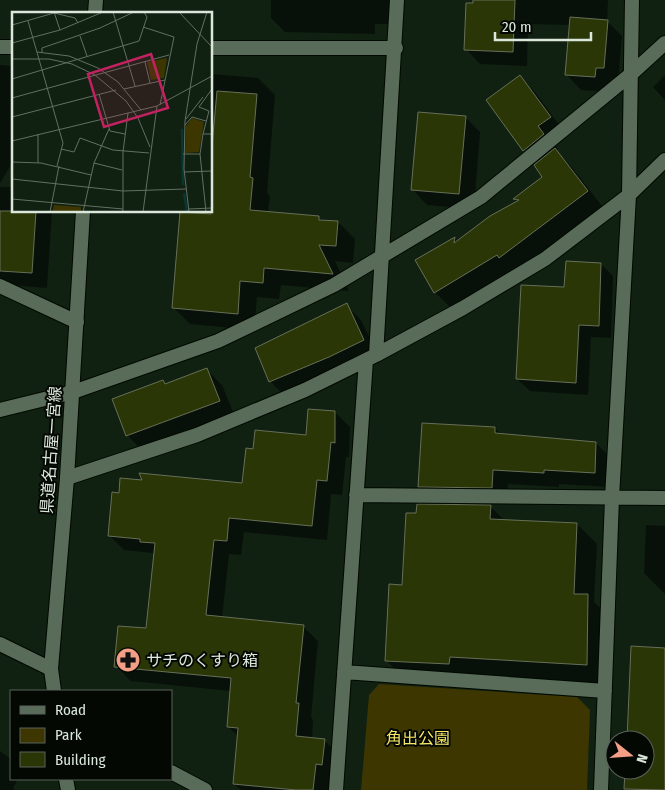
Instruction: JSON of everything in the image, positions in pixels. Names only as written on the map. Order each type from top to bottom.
[{"type":"street","points":[[336,790],[356,495],[383,255],[398,0]]},
{"type":"street","points":[[601,790],[612,498],[628,195],[632,0]]},
{"type":"street","points":[[0,410],[73,392],[218,341],[334,285],[481,197],[665,43]]},
{"type":"street","points":[[212,48],[396,48]]},
{"type":"street","points":[[68,478],[197,435],[305,390],[371,358],[462,308],[545,259],[628,195],[665,160]]},
{"type":"street","name":"県道名古屋一宮線","points":[[54,690],[51,669],[68,478],[83,212]]},
{"type":"street","points":[[0,286],[77,322]]},
{"type":"street","points":[[356,495],[665,498]]},
{"type":"street","points":[[0,644],[51,669]]},
{"type":"street","points":[[344,672],[605,691]]},
{"type":"street","points":[[172,773],[205,790]]},
{"type":"green space","name":"角出公園","points":[[379,684],[577,697],[590,710],[587,790],[361,790],[369,695]]},
{"type":"building","points":[[473,0],[515,0],[513,52],[464,50],[466,3],[473,3]]},
{"type":"building","points":[[570,17],[608,20],[604,68],[596,68],[595,77],[565,75]]},
{"type":"building","points":[[520,75],[551,117],[538,126],[544,134],[523,151],[486,100]]},
{"type":"building","points":[[217,91],[257,94],[250,177],[253,178],[250,210],[319,216],[319,220],[338,221],[336,246],[319,245],[333,274],[264,268],[263,283],[240,281],[238,314],[172,308],[180,212],[211,214],[212,212],[212,146]]},
{"type":"building","points":[[418,112],[466,116],[459,194],[411,190]]},
{"type":"building","points":[[555,148],[588,191],[499,258],[497,255],[434,293],[415,260],[455,237],[454,243],[490,216],[519,200],[513,199],[542,177],[534,165]]},
{"type":"building","points":[[0,211],[36,212],[32,273],[0,271]]},
{"type":"building","points":[[566,261],[601,263],[599,326],[579,325],[576,383],[516,379],[521,285],[564,287]]},
{"type":"building","points":[[347,303],[364,340],[269,382],[255,348]]},
{"type":"building","points":[[207,368],[220,401],[126,436],[112,399],[163,380],[165,384]]},
{"type":"building","points":[[308,409],[335,411],[335,443],[331,442],[327,481],[317,480],[312,526],[229,518],[227,541],[214,540],[206,615],[304,625],[296,703],[299,703],[296,736],[325,739],[322,765],[316,764],[313,790],[233,784],[238,728],[227,727],[231,678],[114,667],[118,626],[146,628],[155,543],[140,542],[140,539],[108,536],[112,492],[119,493],[120,478],[142,480],[139,473],[242,483],[246,448],[253,449],[255,430],[306,435]]},
{"type":"building","points":[[422,423],[495,427],[495,433],[596,442],[595,473],[493,470],[492,488],[418,487]]},
{"type":"building","points":[[417,504],[491,505],[490,519],[577,523],[574,594],[588,594],[587,665],[450,657],[449,664],[385,661],[389,584],[402,585],[406,513],[416,513]]},
{"type":"building","points":[[631,646],[665,648],[665,790],[624,789],[624,780],[655,780],[655,730],[627,730]]},
{"type":"place","name":"サチのくすり箱","points":[[128,660]]}]
